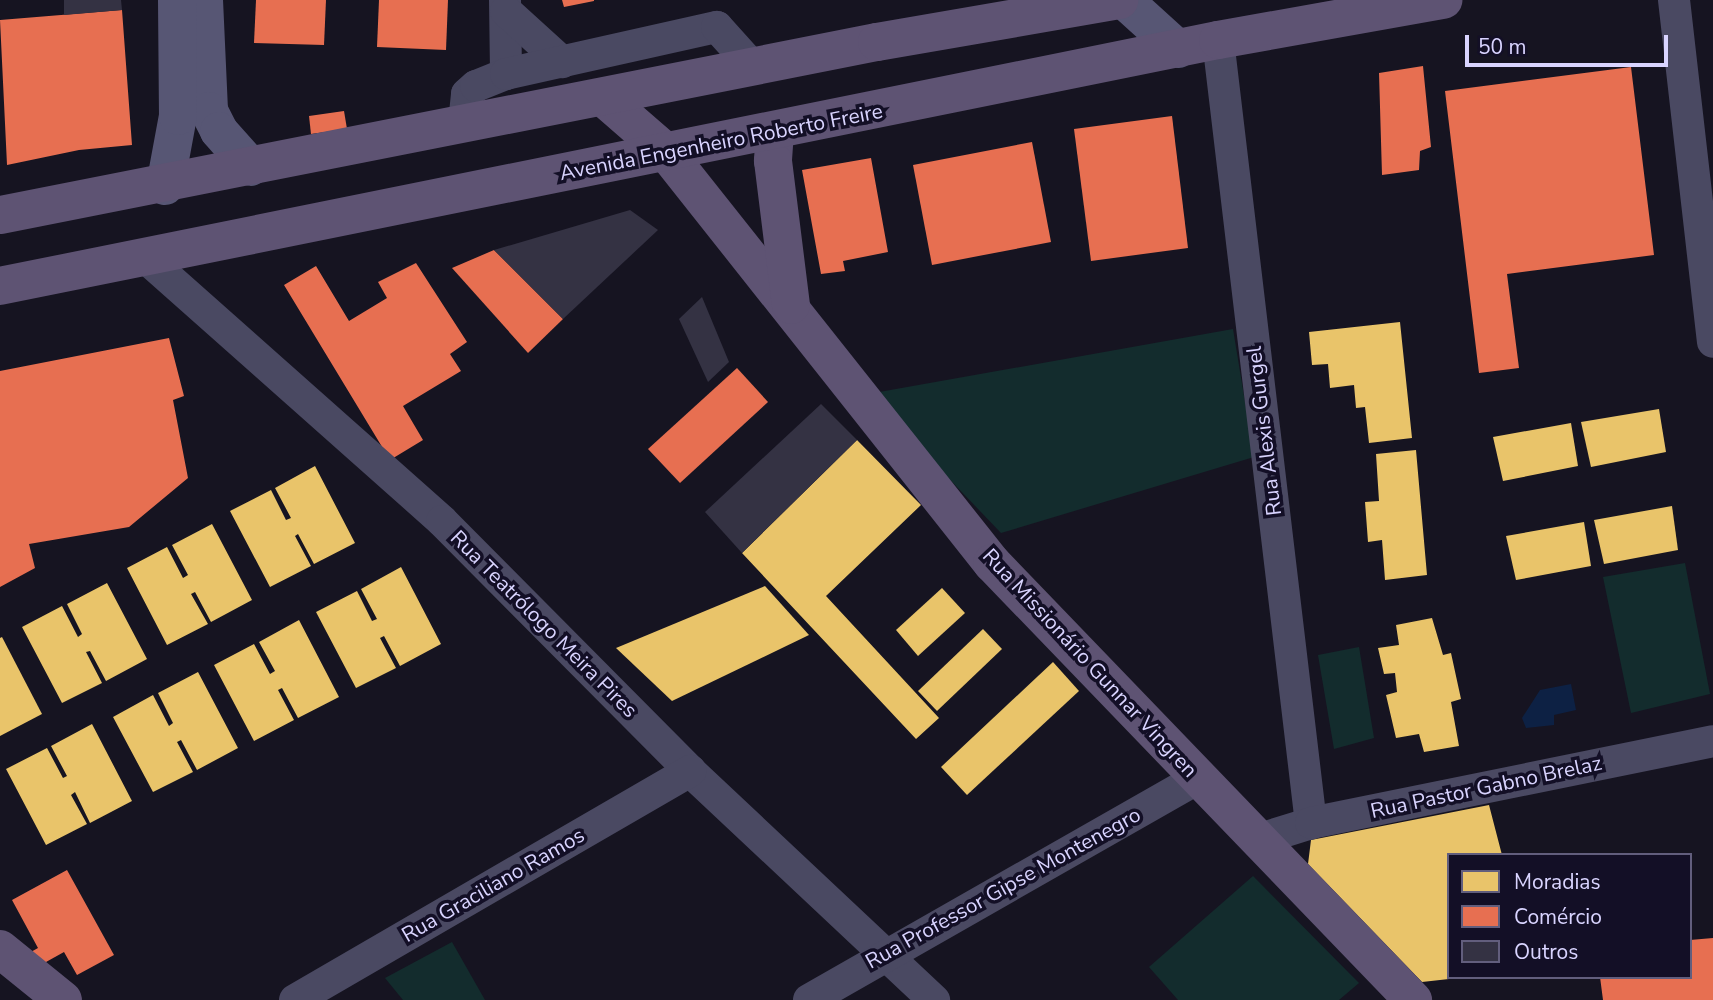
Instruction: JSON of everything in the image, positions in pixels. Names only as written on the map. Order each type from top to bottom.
[{"type":"main road","points":[[165,186],[177,116],[177,0]]},
{"type":"main road","points":[[204,0],[209,111],[219,131],[251,167]]},
{"type":"main road","points":[[0,215],[165,186],[464,123],[605,99],[753,67],[1121,0],[1178,49]]},
{"type":"main road","name":"Avenida Engenheiro Roberto Freire","points":[[0,286],[1218,40],[1443,0]]},
{"type":"main road","name":"Rua Missionário Gunnar Vingren","points":[[605,99],[666,152],[792,305],[843,380],[992,563],[1198,778],[1261,839],[1413,1000]]},
{"type":"main road","name":"Rua Missionário Gunnar Vingren","points":[[775,131],[773,161],[792,305]]},
{"type":"main road","points":[[0,949],[63,1000]]},
{"type":"street","points":[[1674,0],[1713,342]]},
{"type":"street","points":[[506,5],[562,62]]},
{"type":"street","points":[[506,5],[506,74]]},
{"type":"street","points":[[464,123],[467,94],[476,86],[506,74],[717,27],[753,67]]},
{"type":"street","name":"Rua Alexis Gurgel","points":[[1218,40],[1311,823]]},
{"type":"street","name":"Rua Teatrólogo Meira Pires","points":[[146,258],[442,521],[690,771],[934,1000]]},
{"type":"street","name":"Rua Pastor Gabno Brelaz","points":[[1261,839],[1311,823],[1713,741]]},
{"type":"street","name":"Rua Graciliano Ramos","points":[[295,1000],[690,771]]},
{"type":"street","name":"Rua Professor Gipse Montenegro","points":[[809,1000],[884,954],[1198,778]]},
{"type":"green space","points":[[1233,329],[1254,457],[1001,533],[868,394]]},
{"type":"green space","points":[[1685,563],[1710,694],[1631,713],[1603,577]]},
{"type":"green space","points":[[1359,647],[1374,738],[1334,749],[1318,655]]},
{"type":"green space","points":[[1253,876],[1359,983],[1339,1000],[1178,1000],[1149,967]]},
{"type":"green space","points":[[452,942],[485,1000],[403,1000],[385,978]]},
{"type":"water","points":[[1571,684],[1576,710],[1554,715],[1554,725],[1526,728],[1522,718],[1540,690]]},
{"type":"building: Moradias","points":[[1400,322],[1412,438],[1369,443],[1365,407],[1356,408],[1354,385],[1330,388],[1328,364],[1312,365],[1309,332]]},
{"type":"building: Moradias","points":[[1659,409],[1666,452],[1591,467],[1581,422]]},
{"type":"building: Moradias","points":[[1571,423],[1578,466],[1503,481],[1493,437]]},
{"type":"building: Moradias","points":[[857,440],[921,505],[826,596],[939,718],[916,739],[742,553]]},
{"type":"building: Moradias","points":[[1416,450],[1427,575],[1385,580],[1382,540],[1368,542],[1365,502],[1379,501],[1376,454]]},
{"type":"building: Moradias","points":[[315,466],[355,543],[314,564],[298,534],[295,536],[311,566],[270,587],[230,511],[271,490],[286,520],[291,518],[275,488]]},
{"type":"building: Moradias","points":[[1672,506],[1678,550],[1604,564],[1594,520]]},
{"type":"building: Moradias","points":[[1584,522],[1591,566],[1516,580],[1506,536]]},
{"type":"building: Moradias","points":[[212,524],[252,600],[211,622],[195,592],[191,594],[208,624],[167,645],[127,568],[167,547],[183,578],[188,575],[172,545]]},
{"type":"building: Moradias","points":[[401,567],[441,644],[400,666],[384,636],[380,638],[396,668],[356,688],[316,612],[357,591],[372,621],[377,619],[361,589]]},
{"type":"building: Moradias","points":[[107,583],[147,659],[106,681],[90,651],[86,652],[102,683],[62,703],[22,627],[62,606],[78,637],[82,634],[67,604]]},
{"type":"building: Moradias","points":[[765,586],[809,635],[672,701],[616,648]]},
{"type":"building: Moradias","points":[[942,588],[965,613],[918,656],[896,630]]},
{"type":"building: Moradias","points":[[1432,618],[1443,655],[1451,653],[1461,699],[1451,702],[1459,746],[1424,752],[1419,734],[1396,738],[1386,695],[1397,692],[1395,673],[1384,674],[1378,648],[1399,645],[1396,625]]},
{"type":"building: Moradias","points":[[299,620],[339,697],[298,718],[282,688],[278,690],[294,720],[254,741],[214,665],[254,644],[270,674],[275,671],[259,642]]},
{"type":"building: Moradias","points":[[983,629],[1002,649],[937,711],[918,691]]},
{"type":"building: Moradias","points":[[2,637],[42,714],[0,736],[0,638]]},
{"type":"building: Moradias","points":[[1053,662],[1079,691],[967,795],[941,767]]},
{"type":"building: Moradias","points":[[198,672],[238,748],[197,770],[181,740],[177,742],[193,772],[153,792],[113,717],[153,695],[169,726],[173,723],[158,693]]},
{"type":"building: Moradias","points":[[92,724],[132,801],[90,823],[75,792],[71,795],[87,824],[46,845],[6,769],[47,748],[63,778],[67,776],[51,746]]},
{"type":"building: Moradias","points":[[1489,805],[1501,853],[1447,853],[1449,979],[1422,982],[1308,864],[1311,840]]},
{"type":"building: Comércio","points":[[256,0],[326,0],[324,45],[254,43]]},
{"type":"building: Comércio","points":[[379,0],[448,0],[446,50],[377,47]]},
{"type":"building: Comércio","points":[[562,0],[594,0],[594,1],[564,7]]},
{"type":"building: Comércio","points":[[122,10],[132,145],[79,150],[7,165],[0,20]]},
{"type":"building: Comércio","points":[[1423,66],[1431,147],[1420,151],[1419,170],[1382,175],[1379,73]]},
{"type":"building: Comércio","points":[[1631,67],[1654,255],[1507,274],[1519,368],[1479,373],[1445,91]]},
{"type":"building: Comércio","points":[[344,111],[347,129],[311,134],[309,116]]},
{"type":"building: Comércio","points":[[1172,116],[1188,248],[1091,261],[1074,129]]},
{"type":"building: Comércio","points":[[1032,142],[1051,242],[932,265],[913,165]]},
{"type":"building: Comércio","points":[[871,158],[888,252],[843,261],[845,271],[821,274],[802,170]]},
{"type":"building: Comércio","points":[[494,250],[563,319],[528,353],[452,268]]},
{"type":"building: Comércio","points":[[416,263],[467,342],[450,354],[461,371],[403,406],[423,440],[390,460],[284,285],[316,266],[349,321],[387,298],[378,282]]},
{"type":"building: Comércio","points":[[169,338],[184,396],[173,400],[188,478],[129,527],[29,544],[35,568],[0,587],[0,371]]},
{"type":"building: Comércio","points":[[737,368],[768,402],[680,483],[648,449]]},
{"type":"building: Comércio","points":[[67,870],[114,955],[77,975],[64,952],[37,967],[29,953],[38,948],[12,900]]},
{"type":"building: Comércio","points":[[1713,938],[1713,1000],[1603,1000],[1600,979],[1692,979],[1692,940]]},
{"type":"building: Outros","points":[[64,0],[121,0],[122,10],[64,15]]},
{"type":"building: Outros","points":[[630,210],[658,230],[563,319],[494,250]]},
{"type":"building: Outros","points":[[702,297],[729,362],[708,382],[679,319]]},
{"type":"building: Outros","points":[[821,404],[857,440],[742,553],[705,512]]}]
